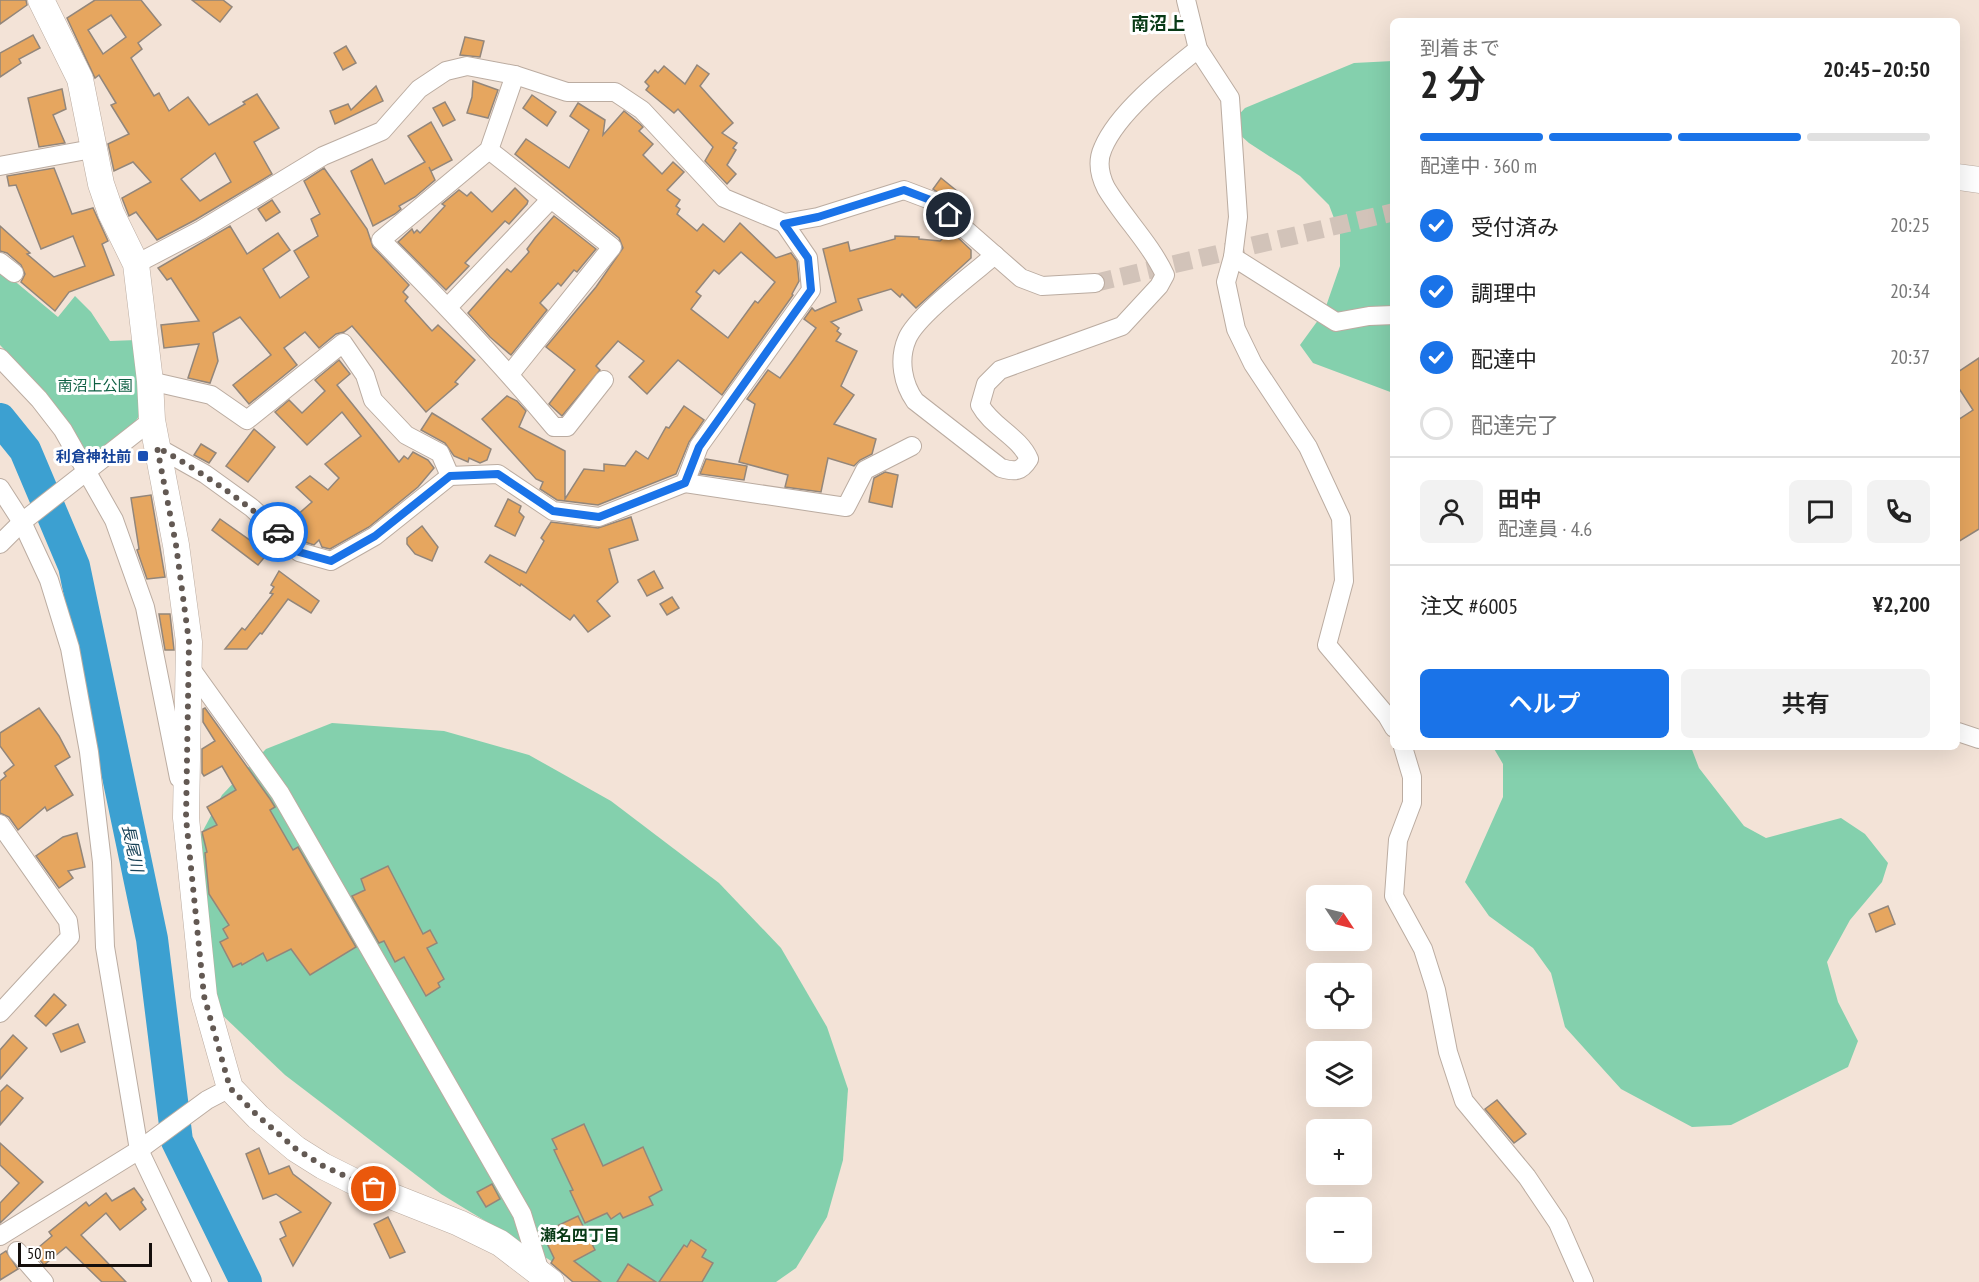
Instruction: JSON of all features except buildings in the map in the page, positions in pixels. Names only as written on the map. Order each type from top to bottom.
[{"type":"street","points":[[41,0],[80,79],[92,149],[111,213],[136,264],[150,381],[152,420],[176,545],[189,642],[186,818]]},
{"type":"street","points":[[1186,0],[1198,49],[1230,98],[1238,217],[1233,257],[1226,282],[1236,329],[1253,364],[1308,447],[1341,518],[1344,581],[1327,645],[1390,721]]},
{"type":"street","points":[[995,255],[929,312],[907,338],[903,364],[906,387],[915,401],[1001,468],[1014,472],[1023,468],[1029,459],[1025,449],[986,416],[980,405],[986,384],[1000,370],[1122,326],[1159,286],[1165,275],[1157,258],[1107,188],[1099,170],[1102,148],[1122,120],[1152,86],[1198,49]]},
{"type":"street","points":[[136,264],[201,230],[323,156],[382,131],[419,89],[446,71],[467,66],[515,75],[567,92],[615,92],[642,110],[724,198],[784,224],[808,258],[811,290],[699,447],[685,483]]},
{"type":"street","points":[[515,75],[489,150],[381,240],[448,307],[510,374],[554,427],[567,427],[604,381]]},
{"type":"street","points":[[0,166],[92,149]]},
{"type":"street","points":[[489,150],[612,247],[510,374]]},
{"type":"street","points":[[1960,177],[1979,180]]},
{"type":"street","points":[[784,224],[818,217],[904,190],[933,201],[1021,278],[1041,285],[1095,283]]},
{"type":"street","points":[[448,307],[550,200]]},
{"type":"street","points":[[1233,257],[1336,322],[1369,316],[1390,315]]},
{"type":"street","points":[[150,381],[211,395],[247,420],[343,343],[366,375],[373,400],[406,435],[440,453],[450,476]]},
{"type":"street","points":[[0,358],[39,399],[57,422],[84,475],[114,520],[145,607],[186,818],[204,996],[230,1088],[296,1149],[323,1166],[353,1181],[459,1223],[500,1243],[546,1277]]},
{"type":"street","points":[[0,544],[22,522],[152,420]]},
{"type":"street","points":[[157,447],[205,474],[252,508],[299,552],[331,561],[375,536],[450,476],[498,474],[553,511],[599,517],[685,483],[846,507],[865,470],[912,446]]},
{"type":"street","points":[[0,488],[22,522],[49,580],[70,648],[88,752],[100,851],[105,947],[146,1145],[202,1282]]},
{"type":"street","points":[[189,666],[280,793],[522,1214],[546,1277]]},
{"type":"street","points":[[1960,733],[1979,739]]},
{"type":"street","points":[[1404,750],[1412,777],[1412,803],[1398,840],[1394,896],[1424,949],[1436,990],[1448,1052],[1464,1101],[1527,1177],[1558,1223],[1584,1282]]},
{"type":"street","points":[[0,824],[68,921],[70,937],[0,1013]]},
{"type":"street","points":[[0,1236],[146,1145],[207,1100],[230,1088]]},
{"type":"street","points":[[18,1251],[44,1282]]},
{"type":"green space","points":[[1390,61],[1390,392],[1313,363],[1300,345],[1324,312],[1340,266],[1340,234],[1329,205],[1300,176],[1249,143],[1229,125],[1245,108],[1354,63]]},
{"type":"green space","name":"南沼上公園","points":[[0,269],[58,317],[75,296],[91,312],[110,341],[137,340],[141,413],[131,428],[100,453],[86,452],[29,375],[0,345]]},
{"type":"green space","points":[[332,723],[444,731],[529,755],[611,801],[719,883],[781,948],[827,1027],[848,1089],[843,1160],[827,1217],[796,1268],[776,1282],[586,1282],[441,1194],[285,1075],[218,1011],[198,840],[222,795],[266,749]]},
{"type":"green space","points":[[1495,750],[1692,750],[1699,768],[1744,826],[1766,838],[1841,818],[1865,834],[1888,863],[1882,882],[1850,920],[1827,962],[1838,1002],[1858,1041],[1848,1067],[1731,1125],[1692,1127],[1621,1089],[1565,1027],[1551,973],[1533,948],[1489,916],[1465,882],[1503,797],[1503,764]]},
{"type":"waterway","name":"長尾川","points":[[0,419],[25,450],[74,566],[152,939],[177,1141],[246,1282]]},
{"type":"tunnel","points":[[1095,283],[1390,213]]},
{"type":"way so far","points":[[278,532],[252,508],[205,474],[157,447],[176,545],[189,642],[186,818],[204,996],[230,1088],[296,1149],[323,1166],[374,1189]]},
{"type":"place","name":"利倉神社前","points":[[143,456]]},
{"type":"district","name":"南沼上","points":[[1158,23]]},
{"type":"district","name":"瀬名四丁目","points":[[580,1235]]},
{"type":"route","points":[[278,532],[299,552],[331,561],[375,536],[423,500],[450,476],[498,474],[553,511],[599,517],[685,483],[699,447],[811,290],[808,258],[784,224],[818,217],[904,190],[933,201],[949,215]]}]
